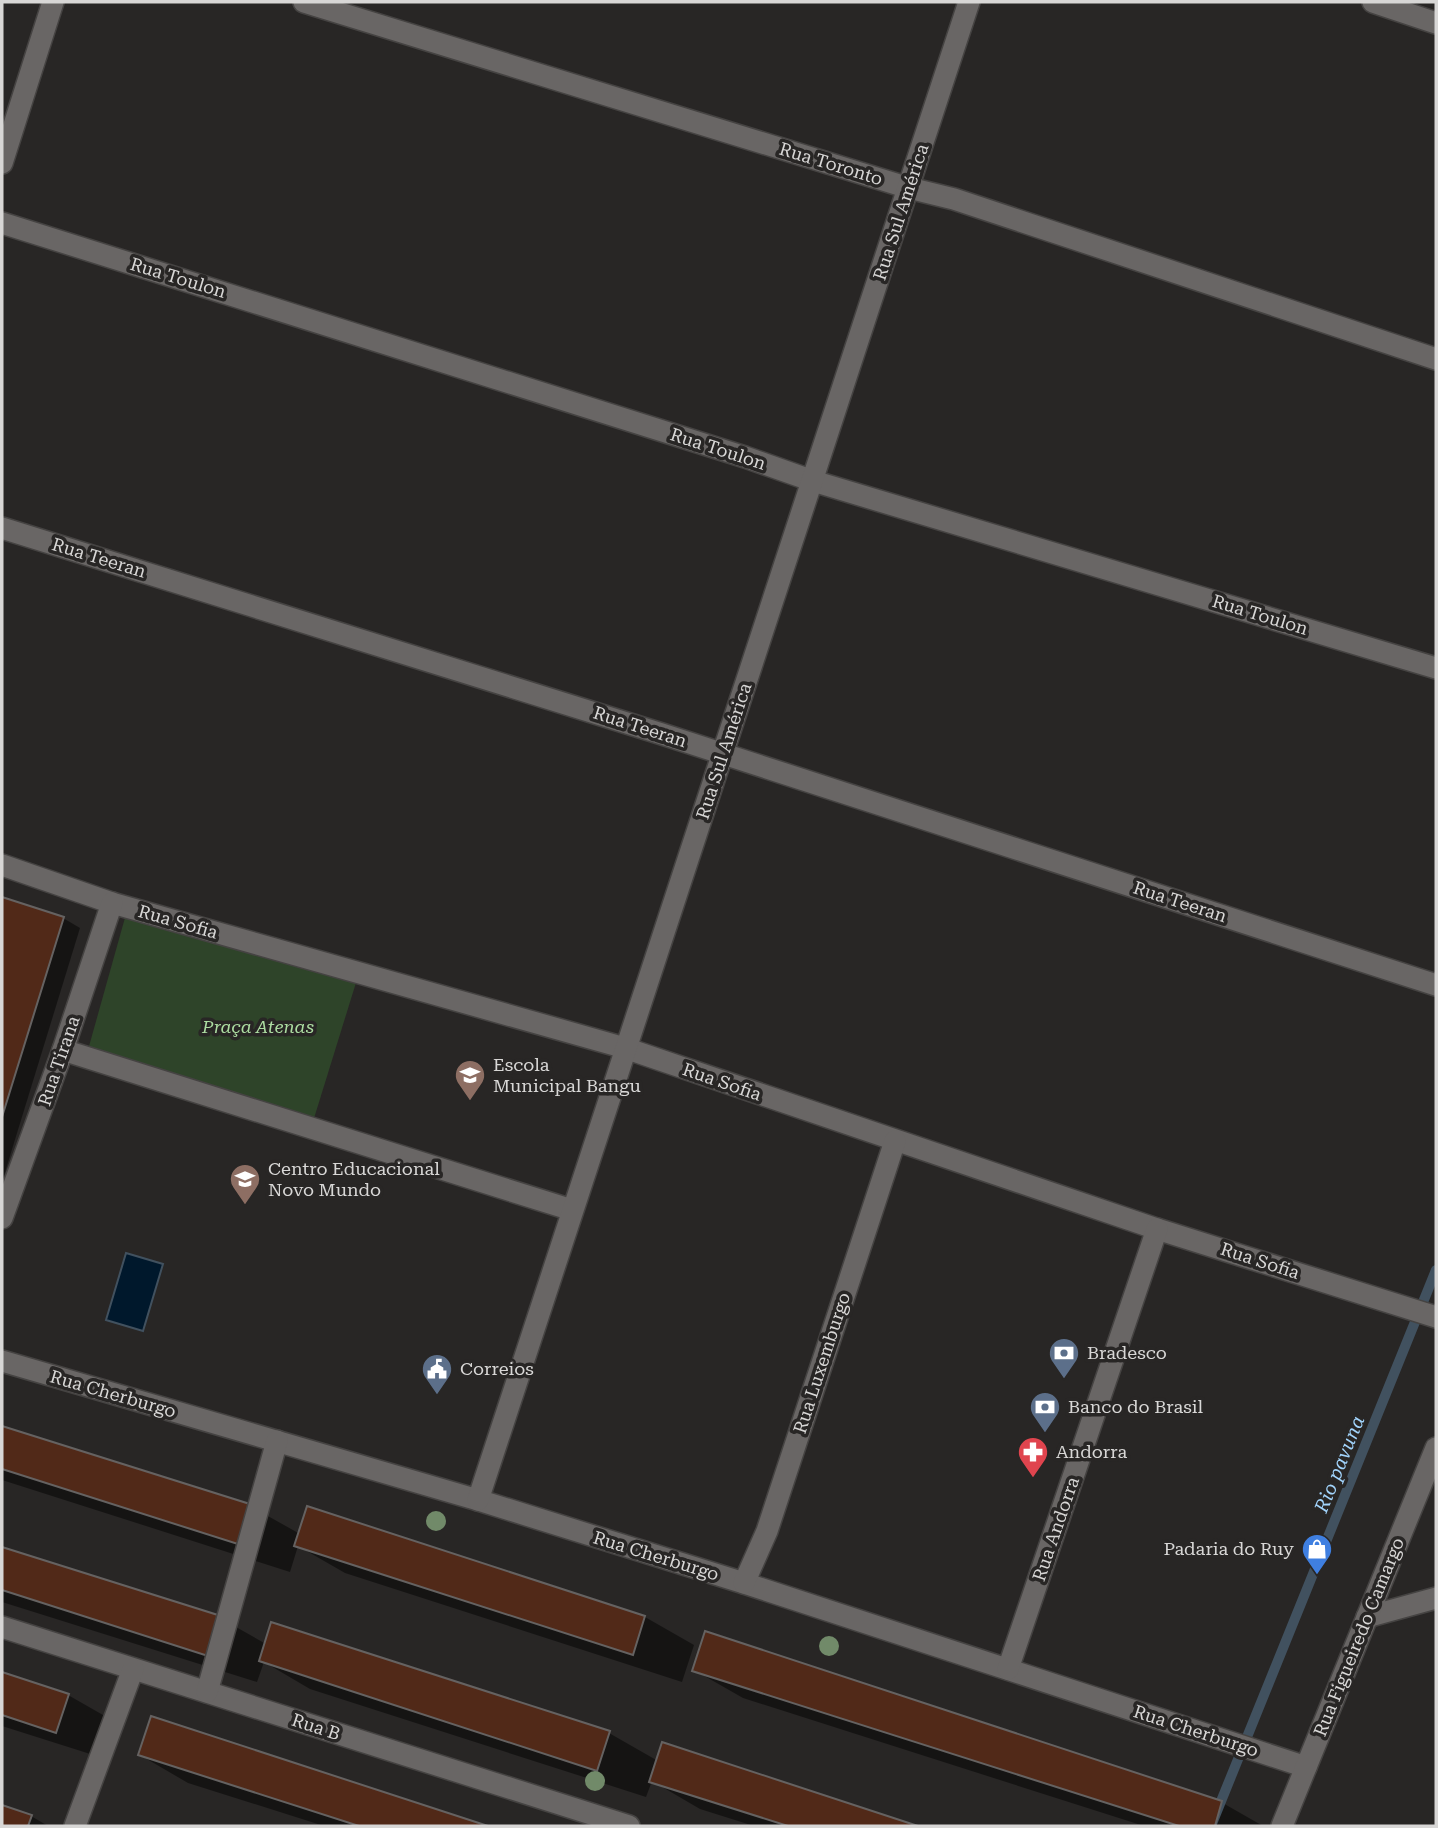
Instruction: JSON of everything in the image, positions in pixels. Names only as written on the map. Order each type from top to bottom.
[{"type":"street","points":[[2,163],[53,2]]},
{"type":"street","name":"Rua Toronto","points":[[304,2],[909,188],[954,199],[1436,359]]},
{"type":"street","name":"Rua Sul América","points":[[478,1500],[969,2]]},
{"type":"street","points":[[1373,2],[1436,23]]},
{"type":"street","name":"Rua Toulon","points":[[2,223],[813,481],[1436,668]]},
{"type":"street","name":"Rua Teeran","points":[[2,528],[723,754],[1436,985]]},
{"type":"street","name":"Rua Sofia","points":[[2,865],[111,903],[625,1048],[1157,1229],[1436,1317]]},
{"type":"street","name":"Rua Tirana","points":[[2,1218],[63,1051],[111,903]]},
{"type":"street","points":[[63,1051],[572,1210]]},
{"type":"street","name":"Rua Luxemburgo","points":[[744,1583],[767,1531],[895,1141]]},
{"type":"street","name":"Rua Andorra","points":[[1008,1670],[1157,1229]]},
{"type":"street","name":"Rua Cherburgo","points":[[2,1361],[478,1500],[744,1583],[1306,1767]]},
{"type":"street","points":[[207,1692],[277,1441]]},
{"type":"street","name":"Rua Figueiredo Camargo","points":[[1282,1826],[1436,1448]]},
{"type":"street","points":[[1367,1617],[1436,1598]]},
{"type":"street","name":"Rua B","points":[[2,1627],[629,1826]]},
{"type":"street","points":[[75,1826],[133,1669]]},
{"type":"green space","name":"Praça Atenas","points":[[128,907],[359,973],[311,1128],[86,1057]]},
{"type":"water","points":[[126,1253],[163,1264],[143,1331],[106,1320]]},
{"type":"building","points":[[2,897],[64,917],[2,1117]]},
{"type":"building","points":[[2,1426],[253,1505],[241,1545],[2,1469]]},
{"type":"building","points":[[307,1506],[645,1616],[633,1655],[294,1546]]},
{"type":"building","points":[[2,1547],[221,1616],[208,1656],[2,1590]]},
{"type":"building","points":[[271,1622],[610,1731],[597,1771],[259,1661]]},
{"type":"building","points":[[705,1631],[1222,1801],[1215,1826],[1179,1826],[692,1671]]},
{"type":"building","points":[[2,1672],[69,1694],[56,1733],[2,1715]]},
{"type":"building","points":[[151,1716],[488,1826],[359,1826],[138,1755]]},
{"type":"building","points":[[662,1742],[918,1826],[788,1826],[649,1782]]},
{"type":"building","points":[[2,1805],[32,1815],[28,1826],[2,1826]]},
{"type":"waterway","name":"Rio pavuna","points":[[1211,1826],[1436,1270]]},
{"type":"place","name":"Escola Municipal Bangu","points":[[470,1102]]},
{"type":"place","name":"Centro Educacional Novo Mundo","points":[[245,1206]]},
{"type":"place","name":"Bradesco","points":[[1064,1380]]},
{"type":"place","name":"Correios","points":[[437,1396]]},
{"type":"place","name":"Banco do Brasil","points":[[1045,1434]]},
{"type":"place","name":"Andorra","points":[[1033,1479]]},
{"type":"place","name":"Padaria do Ruy","points":[[1317,1576]]}]
